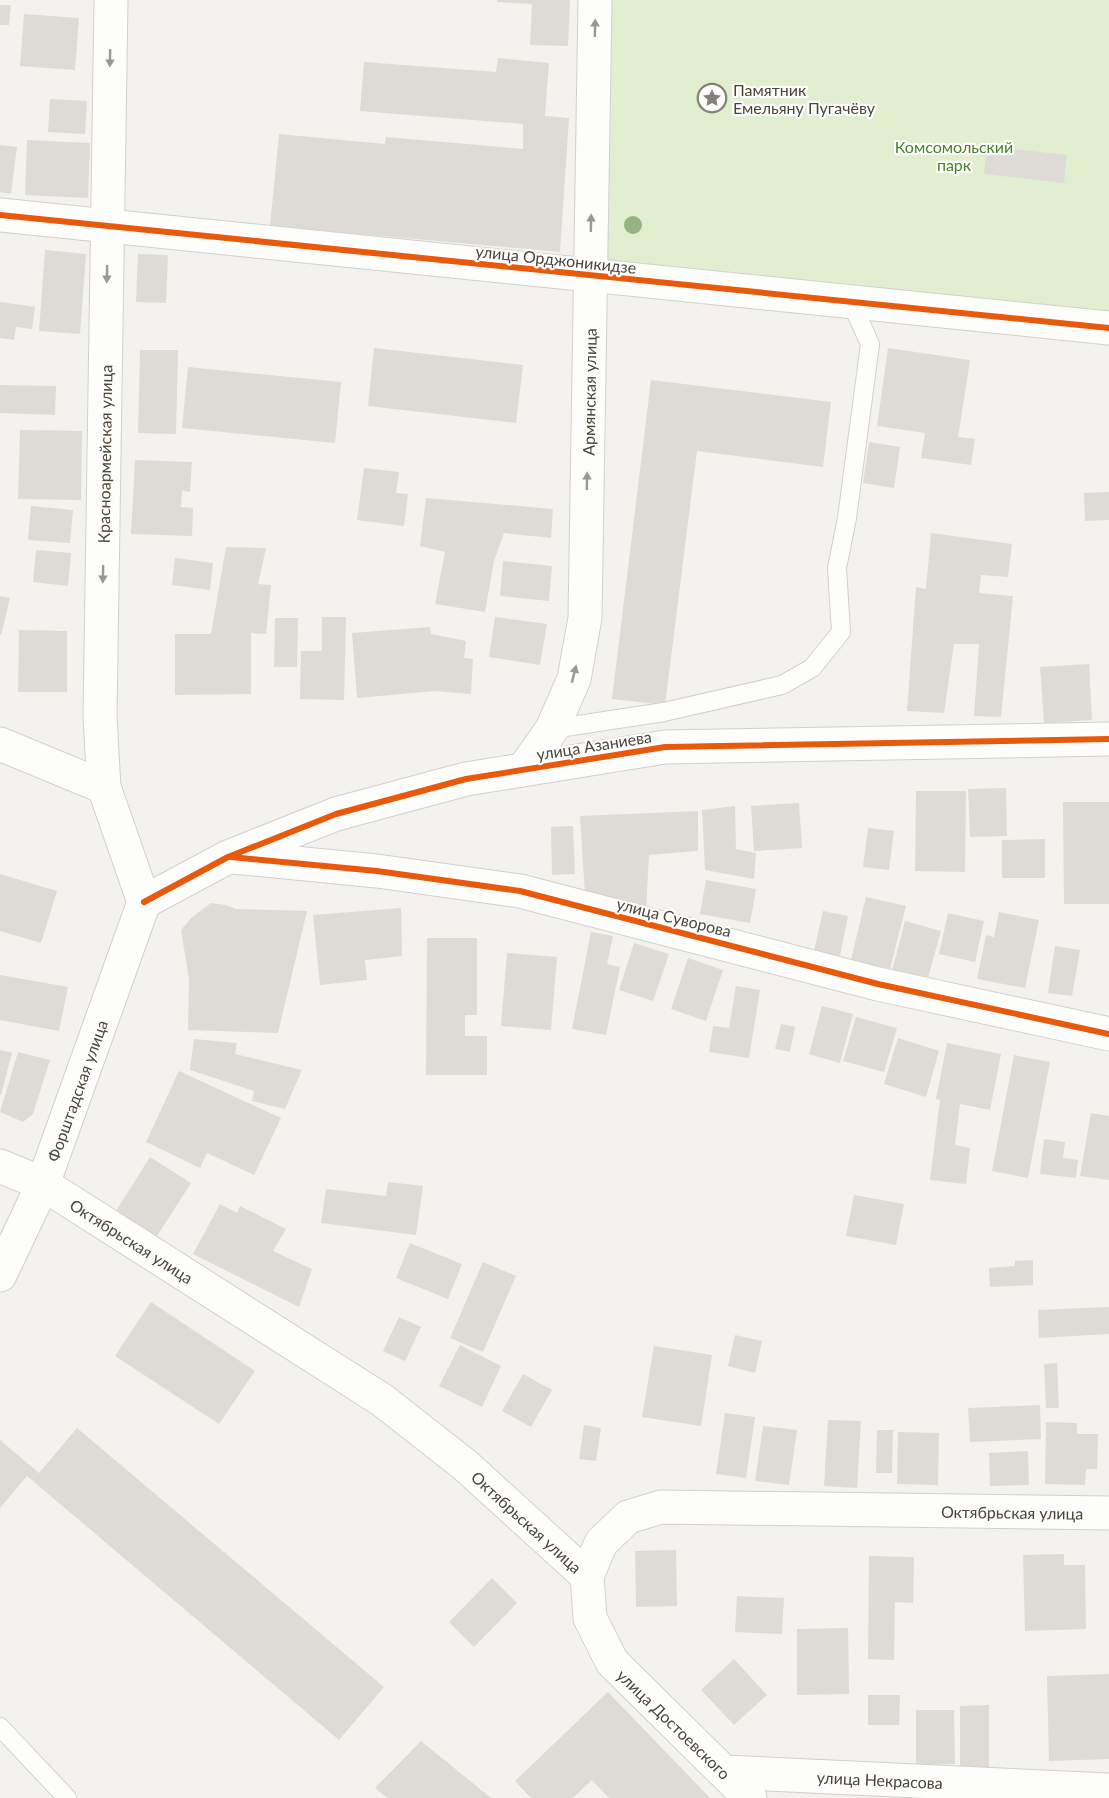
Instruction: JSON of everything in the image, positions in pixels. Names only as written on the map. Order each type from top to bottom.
[{"type":"street","name":"Красноармейская улица","points":[[111,0],[100,717],[104,787],[144,902]]},
{"type":"street","name":"Армянская улица","points":[[523,770],[552,729],[574,679],[585,618],[596,0]]},
{"type":"street","name":"улица Орджоникидзе","points":[[0,215],[1109,328]]},
{"type":"street","name":"улица Азаниева","points":[[144,902],[228,857],[336,814],[466,779],[664,747],[1109,739]]},
{"type":"street","points":[[0,744],[104,787]]},
{"type":"street","name":"улица Суворова","points":[[228,857],[377,871],[520,891],[878,984],[1109,1034]]},
{"type":"street","name":"Форштадская улица","points":[[0,1275],[44,1184],[144,902]]},
{"type":"street","name":"Октябрьская улица","points":[[0,1166],[44,1184],[382,1400],[465,1465],[587,1576],[601,1544],[628,1517],[661,1507],[1109,1513]]},
{"type":"street","name":"улица Достоевского","points":[[587,1576],[590,1618],[612,1662],[750,1798]]},
{"type":"street","name":"улица Некрасова","points":[[724,1772],[1109,1790]]},
{"type":"lane","points":[[552,729],[664,712],[782,685],[812,668],[841,632],[837,568],[847,519],[870,345],[851,302]]},
{"type":"lane","points":[[0,1727],[67,1798]]},
{"type":"green space","name":"Комсомольский парк","points":[[595,0],[1109,0],[1109,328],[590,276]]},
{"type":"building","points":[[497,0],[570,0],[568,46],[530,45],[532,4],[497,2]]},
{"type":"building","points":[[0,5],[11,5],[9,25],[0,25]]},
{"type":"building","points":[[24,14],[79,18],[75,70],[20,66]]},
{"type":"building","points":[[498,58],[549,63],[545,116],[569,118],[560,252],[270,226],[279,134],[385,144],[386,137],[523,149],[523,124],[360,111],[364,62],[496,72]]},
{"type":"building","points":[[50,99],[87,101],[85,134],[48,132]]},
{"type":"building","points":[[27,140],[90,143],[88,198],[25,195]]},
{"type":"building","points":[[0,145],[17,147],[11,194],[0,192]]},
{"type":"building","points":[[987,146],[1067,155],[1064,183],[984,174]]},
{"type":"building","points":[[45,250],[86,254],[80,334],[39,331]]},
{"type":"building","points":[[138,254],[168,255],[166,303],[136,302]]},
{"type":"building","points":[[0,302],[35,307],[32,329],[16,327],[14,340],[0,338]]},
{"type":"building","points":[[374,348],[523,365],[516,423],[368,406]]},
{"type":"building","points":[[888,348],[970,360],[958,437],[975,439],[971,465],[921,458],[925,433],[877,426]]},
{"type":"building","points":[[140,350],[178,350],[176,434],[138,433]]},
{"type":"building","points":[[188,367],[341,382],[335,443],[182,428]]},
{"type":"building","points":[[651,380],[831,402],[823,467],[697,451],[665,705],[612,699]]},
{"type":"building","points":[[0,385],[56,386],[55,415],[0,413]]},
{"type":"building","points":[[20,430],[82,431],[81,500],[18,499]]},
{"type":"building","points":[[869,442],[900,447],[894,488],[863,483]]},
{"type":"building","points":[[135,460],[192,462],[190,492],[182,491],[181,507],[193,508],[192,536],[131,534]]},
{"type":"building","points":[[364,468],[399,472],[396,493],[408,494],[404,526],[357,520]]},
{"type":"building","points":[[1109,492],[1109,520],[1085,521],[1084,493]]},
{"type":"building","points":[[426,498],[553,509],[551,538],[504,533],[494,561],[485,612],[435,604],[445,552],[420,546]]},
{"type":"building","points":[[31,506],[73,510],[70,543],[28,540]]},
{"type":"building","points":[[931,533],[1012,544],[1008,577],[981,575],[979,593],[1013,596],[1001,717],[974,716],[979,644],[954,644],[944,713],[907,711],[916,587],[926,589]]},
{"type":"building","points":[[226,547],[266,548],[258,584],[271,585],[266,634],[251,633],[251,694],[175,695],[175,634],[211,634]]},
{"type":"building","points":[[36,550],[71,553],[68,586],[33,582]]},
{"type":"building","points":[[175,558],[213,563],[210,590],[172,585]]},
{"type":"building","points":[[503,561],[552,566],[549,601],[500,596]]},
{"type":"building","points":[[0,596],[10,598],[1,635],[0,635]]},
{"type":"building","points":[[322,617],[346,617],[344,700],[300,699],[301,651],[322,651]]},
{"type":"building","points":[[495,617],[547,624],[540,665],[489,657]]},
{"type":"building","points":[[275,618],[298,618],[297,667],[274,667]]},
{"type":"building","points":[[430,627],[431,634],[466,641],[464,658],[473,659],[471,694],[435,691],[357,698],[352,633]]},
{"type":"building","points":[[19,630],[67,631],[67,692],[18,692]]},
{"type":"building","points":[[1089,664],[1092,720],[1044,723],[1040,667]]},
{"type":"building","points":[[1006,788],[1007,836],[970,837],[968,789]]},
{"type":"building","points":[[916,791],[966,791],[965,872],[915,871]]},
{"type":"building","points":[[1063,802],[1109,802],[1109,904],[1064,904]]},
{"type":"building","points":[[799,803],[802,848],[754,851],[751,806]]},
{"type":"building","points":[[735,806],[736,849],[756,853],[754,879],[705,870],[702,810]]},
{"type":"building","points":[[698,811],[698,851],[649,855],[646,910],[585,894],[580,816]]},
{"type":"building","points":[[573,826],[575,874],[552,875],[551,827]]},
{"type":"building","points":[[868,828],[894,831],[889,870],[863,867]]},
{"type":"building","points":[[1045,839],[1045,878],[1002,878],[1002,840]]},
{"type":"building","points":[[0,874],[57,891],[41,943],[0,931]]},
{"type":"building","points":[[706,880],[756,889],[750,923],[700,914]]},
{"type":"building","points":[[866,897],[906,906],[890,969],[851,960]]},
{"type":"building","points":[[211,903],[236,909],[307,911],[278,1033],[188,1030],[189,979],[181,930],[191,918]]},
{"type":"building","points":[[401,908],[402,956],[365,960],[367,980],[320,985],[313,915]]},
{"type":"building","points":[[823,911],[848,916],[840,956],[814,951]]},
{"type":"building","points":[[999,912],[1039,920],[1025,988],[977,979],[986,935],[994,937]]},
{"type":"building","points":[[948,913],[984,921],[975,962],[939,954]]},
{"type":"building","points":[[905,921],[941,931],[927,981],[892,971]]},
{"type":"building","points":[[591,932],[613,936],[607,964],[620,967],[606,1035],[572,1029]]},
{"type":"building","points":[[427,938],[477,938],[477,1015],[465,1015],[465,1036],[487,1036],[487,1075],[426,1075]]},
{"type":"building","points":[[634,943],[669,954],[653,1001],[619,990]]},
{"type":"building","points":[[1055,946],[1080,950],[1072,996],[1048,993]]},
{"type":"building","points":[[507,953],[557,957],[551,1030],[501,1026]]},
{"type":"building","points":[[688,958],[723,970],[706,1021],[671,1009]]},
{"type":"building","points":[[0,975],[68,987],[59,1031],[0,1020]]},
{"type":"building","points":[[736,986],[760,990],[749,1058],[709,1052],[713,1026],[729,1028]]},
{"type":"building","points":[[822,1006],[853,1014],[840,1063],[809,1054]]},
{"type":"building","points":[[856,1017],[897,1028],[884,1072],[843,1061]]},
{"type":"building","points":[[781,1024],[795,1027],[790,1052],[775,1049]]},
{"type":"building","points":[[898,1038],[939,1051],[926,1097],[884,1084]]},
{"type":"building","points":[[194,1039],[237,1043],[235,1054],[302,1070],[285,1109],[252,1101],[254,1091],[190,1070]]},
{"type":"building","points":[[947,1043],[1001,1054],[990,1110],[960,1104],[955,1145],[970,1148],[966,1184],[930,1180],[940,1100],[936,1099]]},
{"type":"building","points":[[0,1050],[12,1053],[1,1095],[0,1095]]},
{"type":"building","points":[[18,1052],[50,1060],[33,1114],[23,1122],[0,1112]]},
{"type":"building","points":[[1014,1055],[1050,1062],[1028,1178],[992,1171]]},
{"type":"building","points":[[179,1071],[281,1118],[254,1175],[207,1153],[200,1168],[146,1142]]},
{"type":"building","points":[[1091,1113],[1109,1116],[1109,1180],[1080,1176]]},
{"type":"building","points":[[1044,1139],[1065,1142],[1063,1158],[1078,1160],[1076,1178],[1040,1174]]},
{"type":"building","points":[[150,1157],[191,1183],[157,1236],[116,1211]]},
{"type":"building","points":[[388,1182],[423,1186],[416,1235],[321,1223],[326,1189],[386,1196]]},
{"type":"building","points":[[854,1195],[904,1204],[896,1245],[846,1236]]},
{"type":"building","points":[[220,1204],[237,1213],[240,1206],[286,1229],[273,1251],[312,1269],[299,1307],[193,1254]]},
{"type":"building","points":[[410,1243],[462,1264],[448,1299],[396,1278]]},
{"type":"building","points":[[1033,1260],[1033,1285],[990,1287],[989,1268],[1015,1266],[1015,1261]]},
{"type":"building","points":[[483,1262],[516,1276],[483,1352],[450,1338]]},
{"type":"building","points":[[151,1302],[255,1371],[219,1424],[115,1356]]},
{"type":"building","points":[[1109,1307],[1109,1334],[1039,1338],[1038,1310]]},
{"type":"building","points":[[399,1317],[421,1327],[405,1361],[383,1351]]},
{"type":"building","points":[[735,1335],[762,1341],[755,1373],[728,1366]]},
{"type":"building","points":[[460,1345],[501,1366],[482,1407],[439,1386]]},
{"type":"building","points":[[654,1346],[712,1355],[701,1426],[642,1417]]},
{"type":"building","points":[[1057,1363],[1059,1408],[1046,1408],[1044,1364]]},
{"type":"building","points":[[523,1374],[552,1390],[531,1427],[502,1411]]},
{"type":"building","points":[[1040,1405],[1041,1439],[970,1442],[968,1408]]},
{"type":"building","points":[[725,1413],[755,1417],[746,1478],[716,1474]]},
{"type":"building","points":[[828,1420],[861,1421],[857,1488],[824,1486]]},
{"type":"building","points":[[1046,1422],[1077,1423],[1077,1434],[1098,1434],[1097,1469],[1086,1469],[1085,1485],[1045,1484]]},
{"type":"building","points":[[584,1425],[601,1428],[596,1461],[579,1459]]},
{"type":"building","points":[[763,1426],[797,1430],[789,1485],[755,1481]]},
{"type":"building","points":[[77,1428],[384,1687],[339,1740],[27,1476],[0,1508],[0,1440],[39,1473]]},
{"type":"building","points":[[877,1430],[893,1430],[892,1473],[876,1473]]},
{"type":"building","points":[[898,1432],[939,1433],[938,1485],[897,1484]]},
{"type":"building","points":[[1028,1451],[1029,1485],[990,1486],[989,1453]]},
{"type":"building","points":[[676,1550],[677,1606],[636,1607],[635,1551]]},
{"type":"building","points":[[1064,1554],[1064,1565],[1085,1565],[1086,1629],[1025,1631],[1023,1555]]},
{"type":"building","points":[[869,1556],[914,1557],[913,1603],[895,1602],[894,1660],[868,1659]]},
{"type":"building","points":[[492,1578],[517,1603],[474,1647],[449,1622]]},
{"type":"building","points":[[737,1596],[784,1598],[782,1634],[735,1632]]},
{"type":"building","points":[[848,1628],[849,1694],[797,1695],[797,1629]]},
{"type":"building","points":[[734,1659],[767,1695],[734,1725],[701,1690]]},
{"type":"building","points":[[1109,1674],[1109,1759],[1049,1761],[1047,1676]]},
{"type":"building","points":[[608,1692],[710,1798],[609,1798],[592,1780],[573,1798],[531,1798],[515,1781]]},
{"type":"building","points":[[868,1695],[900,1695],[899,1725],[868,1725]]},
{"type":"building","points":[[989,1705],[989,1773],[960,1773],[960,1706]]},
{"type":"building","points":[[916,1710],[954,1710],[955,1764],[916,1765]]},
{"type":"building","points":[[421,1741],[491,1798],[387,1798],[375,1788]]},
{"type":"cycle path","points":[[0,215],[1109,328]]},
{"type":"cycle path","points":[[144,902],[228,857],[336,814],[466,779],[665,747],[1109,739]]},
{"type":"cycle path","points":[[231,857],[377,871],[520,891],[878,984],[1109,1034]]},
{"type":"place","name":"Памятник Емельяну Пугачёву","points":[[712,98]]}]
